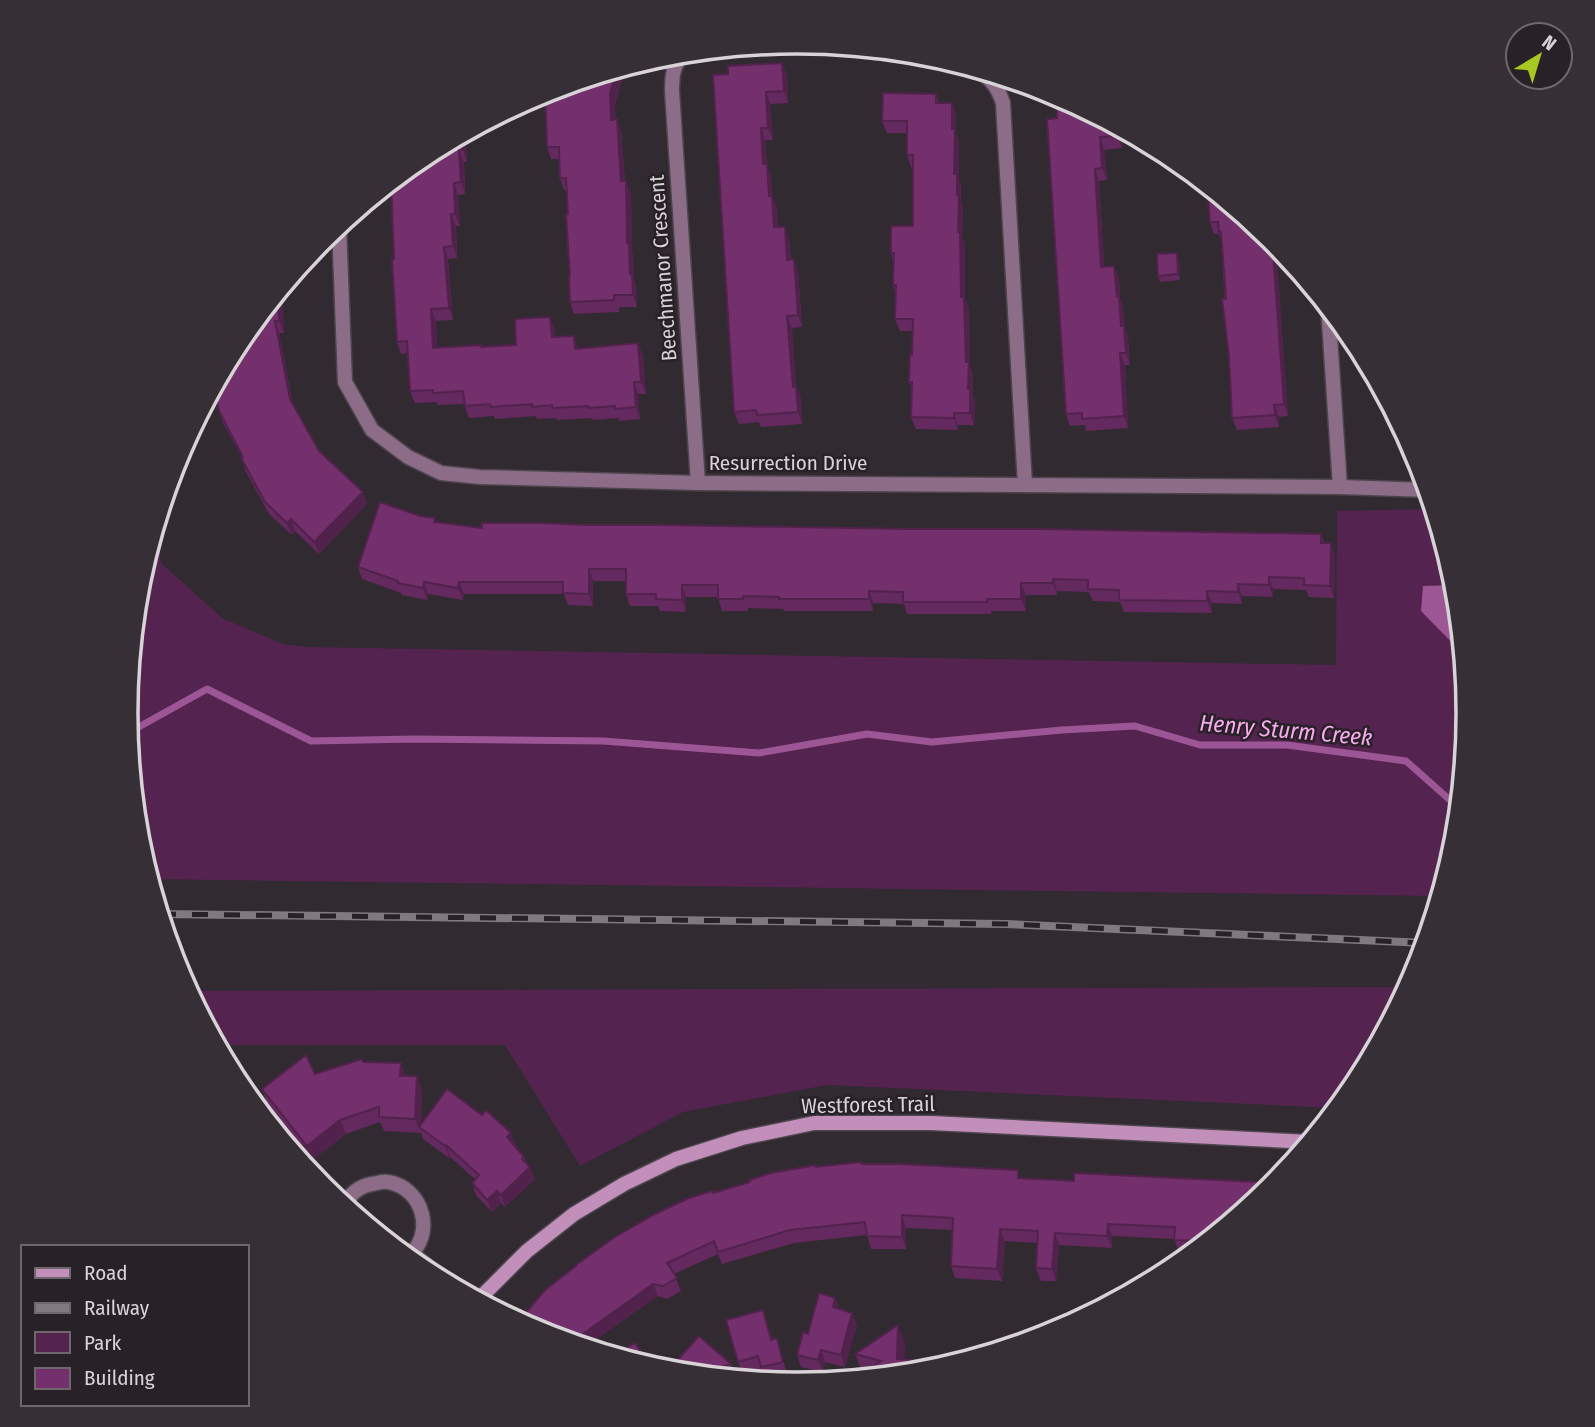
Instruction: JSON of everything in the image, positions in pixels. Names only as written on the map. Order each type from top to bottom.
[{"type":"street","name":"Beechmanor Crescent","points":[[675,66],[672,91],[698,483]]},
{"type":"street","points":[[995,85],[1003,103],[1025,485]]},
{"type":"street","name":"Resurrection Drive","points":[[340,239],[345,382],[372,430],[408,457],[441,473],[480,477],[698,483],[1417,489]]},
{"type":"street","points":[[1329,323],[1340,487]]},
{"type":"street","name":"Westforest Trail","points":[[485,1293],[527,1251],[574,1214],[614,1189],[676,1160],[715,1146],[814,1123],[931,1123],[1299,1141]]},
{"type":"street","points":[[349,1196],[364,1185],[385,1181],[409,1191],[423,1213],[422,1237],[413,1249]]},
{"type":"green space","points":[[1424,509],[1434,543],[1451,627],[1457,714],[1451,800],[1431,896],[160,879],[144,800],[138,714],[144,627],[160,549],[161,563],[222,618],[282,644],[305,647],[1336,665],[1337,511]]},
{"type":"green space","points":[[1397,987],[1368,1043],[1326,1107],[827,1085],[683,1112],[580,1166],[505,1045],[228,1045],[200,991]]},
{"type":"shaded area","points":[[1444,585],[1453,643],[1421,611],[1423,586]]},
{"type":"building","points":[[782,63],[784,91],[766,92],[768,128],[761,128],[763,164],[767,164],[774,227],[785,227],[787,260],[794,259],[798,315],[787,316],[793,387],[796,386],[798,412],[757,415],[756,410],[734,412],[713,75],[728,74],[728,66]]},
{"type":"building","points":[[614,81],[610,93],[611,120],[617,119],[621,181],[626,181],[627,243],[633,295],[614,295],[614,300],[570,302],[566,178],[560,178],[559,147],[547,147],[545,104]]},
{"type":"building","points":[[883,93],[936,94],[936,103],[952,103],[952,129],[955,129],[954,174],[957,174],[959,195],[961,297],[964,297],[966,362],[969,362],[970,389],[970,413],[954,413],[954,418],[911,417],[912,382],[909,382],[913,319],[895,319],[896,285],[893,285],[891,226],[913,226],[913,155],[907,155],[907,121],[882,121]]},
{"type":"building","points":[[1057,107],[1115,136],[1100,137],[1102,168],[1095,169],[1101,267],[1114,266],[1121,326],[1124,326],[1126,353],[1120,353],[1124,416],[1082,419],[1082,413],[1066,414],[1047,119],[1057,118]]},
{"type":"building","points":[[463,146],[463,150],[459,150],[461,182],[454,183],[455,214],[451,214],[453,246],[444,247],[449,308],[431,309],[433,348],[516,345],[515,319],[550,317],[552,337],[574,336],[575,349],[638,343],[641,382],[634,382],[636,407],[552,408],[552,405],[532,407],[532,404],[465,406],[463,391],[410,391],[407,341],[397,342],[391,194]]},
{"type":"building","points":[[1208,198],[1273,257],[1284,404],[1274,405],[1275,415],[1232,418],[1229,356],[1222,299],[1226,299],[1221,232],[1218,222],[1210,222]]},
{"type":"building","points":[[1177,253],[1178,274],[1158,276],[1157,254]]},
{"type":"building","points":[[278,307],[279,321],[275,321],[290,399],[319,451],[363,492],[314,542],[291,519],[287,523],[265,502],[219,411],[217,402],[227,384],[249,347]]},
{"type":"building","points":[[380,502],[420,516],[435,518],[434,522],[482,528],[482,523],[538,523],[1321,534],[1321,543],[1331,543],[1330,586],[1304,585],[1304,578],[1269,577],[1269,585],[1238,584],[1238,592],[1207,591],[1207,601],[1119,600],[1119,590],[1088,589],[1088,580],[1053,579],[1053,583],[1021,583],[1021,599],[987,599],[987,602],[903,602],[903,592],[869,591],[869,599],[779,599],[743,596],[743,599],[718,599],[718,585],[682,585],[682,600],[656,599],[656,594],[626,594],[626,569],[589,569],[589,594],[563,593],[563,582],[459,582],[458,588],[424,582],[423,588],[398,583],[358,567]]},
{"type":"building","points":[[306,1055],[315,1074],[362,1059],[363,1062],[401,1063],[400,1076],[417,1076],[415,1119],[379,1117],[379,1107],[340,1120],[307,1146],[262,1089]]},
{"type":"building","points":[[447,1089],[482,1115],[486,1110],[511,1133],[507,1137],[530,1167],[501,1195],[497,1191],[487,1200],[472,1183],[479,1175],[446,1145],[419,1127]]},
{"type":"building","points":[[861,1162],[1018,1170],[1018,1178],[1074,1181],[1074,1173],[1262,1182],[1194,1241],[1174,1240],[1175,1227],[1108,1224],[1107,1236],[1055,1233],[1052,1269],[1036,1268],[1038,1231],[1000,1229],[997,1269],[951,1266],[953,1218],[902,1215],[902,1237],[867,1236],[865,1222],[790,1230],[718,1252],[714,1241],[667,1263],[677,1278],[663,1286],[653,1284],[580,1336],[525,1314],[545,1290],[576,1265],[615,1237],[655,1214],[689,1198],[750,1182],[749,1180],[771,1173]]},
{"type":"building","points":[[819,1293],[835,1298],[833,1307],[852,1313],[841,1355],[821,1350],[818,1360],[797,1355],[803,1332],[808,1334]]},
{"type":"building","points":[[763,1310],[771,1340],[777,1338],[783,1362],[761,1367],[758,1356],[738,1362],[726,1320]]},
{"type":"building","points":[[898,1325],[897,1359],[922,1361],[870,1368],[881,1361],[855,1354]]},
{"type":"building","points":[[699,1336],[731,1364],[719,1368],[677,1361]]},
{"type":"building","points":[[635,1343],[640,1350],[638,1352],[625,1349]]},
{"type":"waterway","name":"Henry Sturm Creek","points":[[139,727],[207,689],[311,741],[603,741],[759,753],[867,734],[932,742],[1135,726],[1200,745],[1287,745],[1406,761],[1451,801]]},
{"type":"railway","points":[[170,914],[1006,924],[1416,943]]}]
